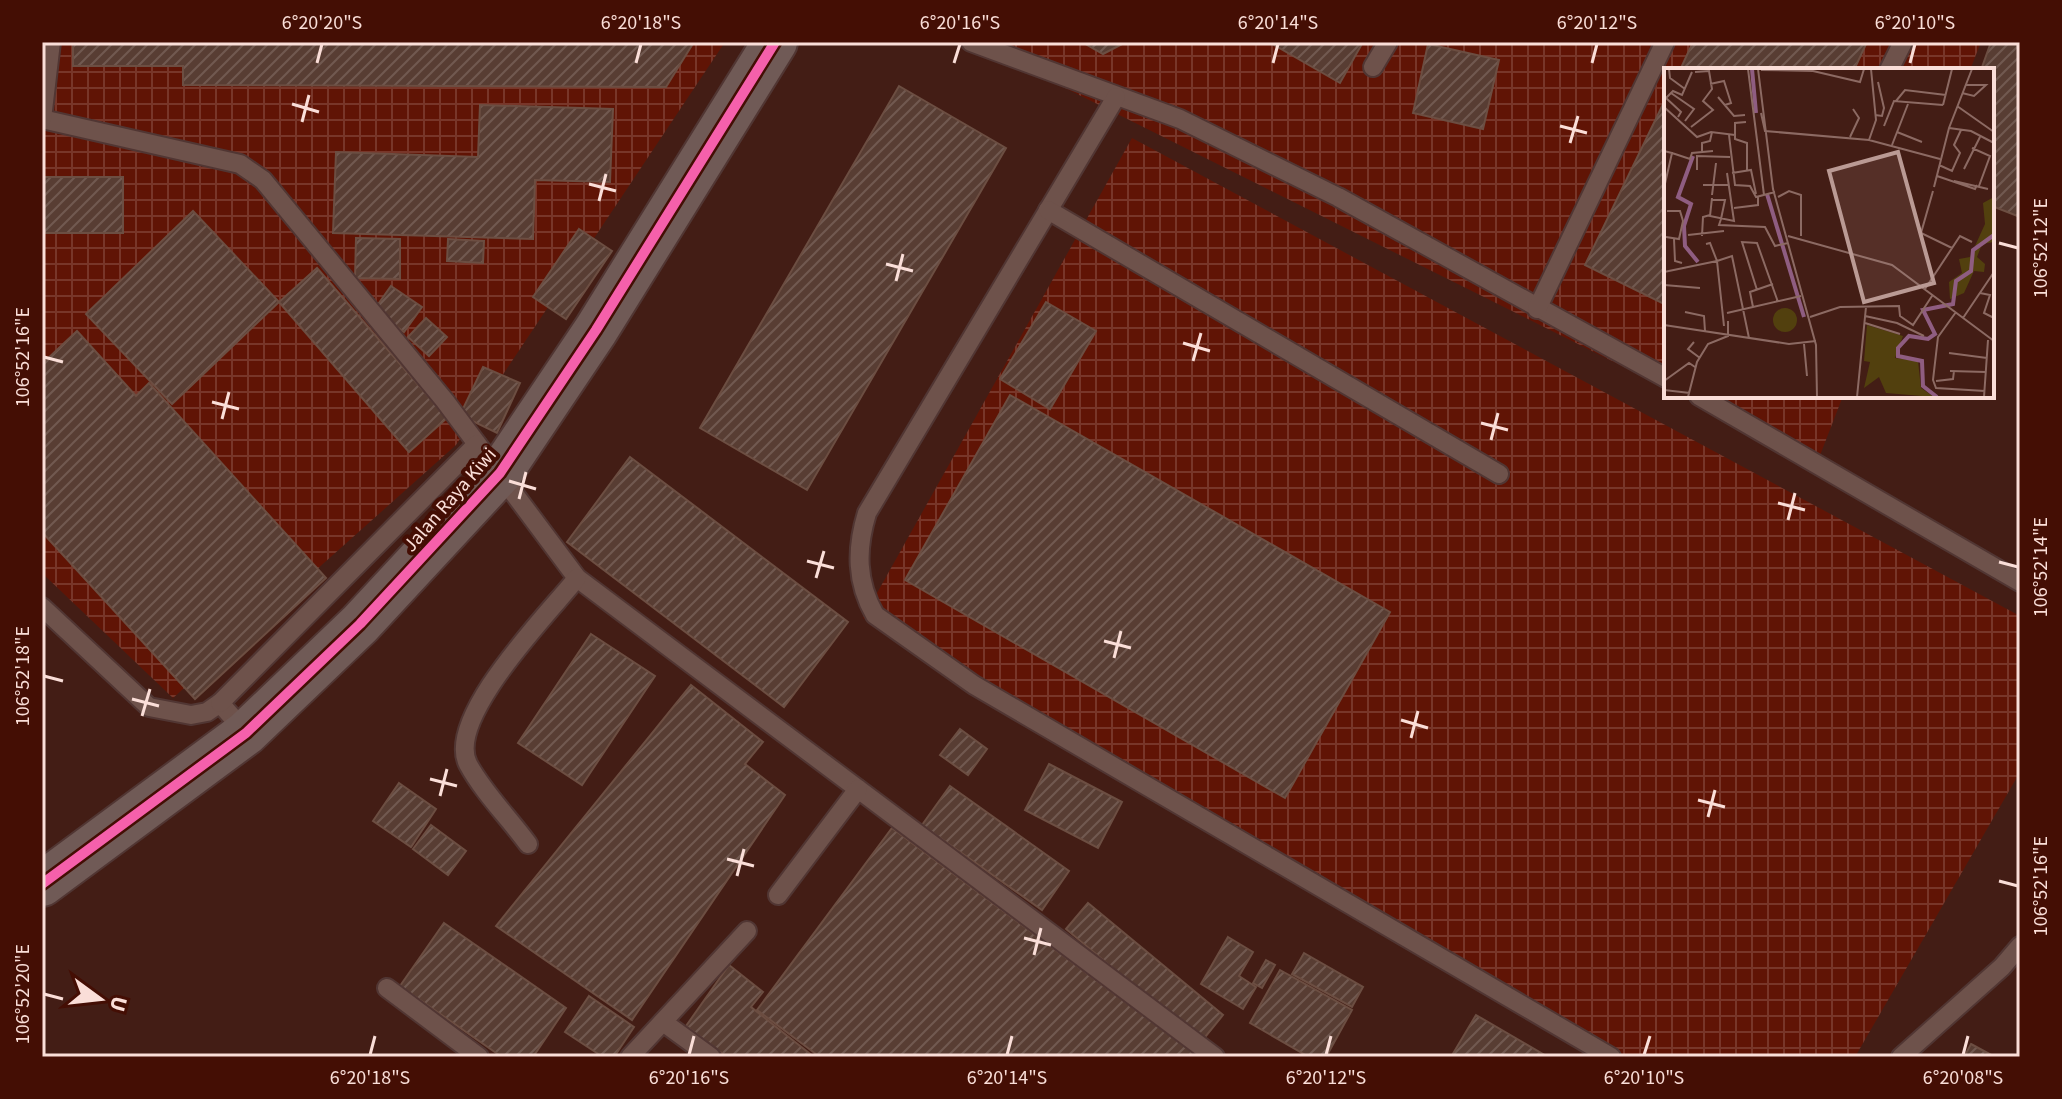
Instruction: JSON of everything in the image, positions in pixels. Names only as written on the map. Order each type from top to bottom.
[{"type":"street","name":"Jalan Raya Kiwi","points":[[42,884],[233,718],[360,624],[489,458],[596,330],[775,42]]},
{"type":"lane","points":[[51,42],[42,119],[240,164],[263,180],[489,458],[577,578],[1215,1057]]},
{"type":"lane","points":[[971,42],[1180,119],[1338,197],[1664,377]]},
{"type":"lane","points":[[1373,67],[1388,42]]},
{"type":"lane","points":[[1537,309],[1665,42]]},
{"type":"lane","points":[[1890,68],[1903,42]]},
{"type":"lane","points":[[1116,97],[867,513],[858,541],[861,583],[875,615],[974,685],[1611,1057]]},
{"type":"lane","points":[[1048,210],[1499,474]]},
{"type":"lane","points":[[1725,402],[2020,582]]},
{"type":"lane","points":[[528,844],[467,762],[465,743],[476,705],[577,578]]},
{"type":"lane","points":[[42,607],[149,707],[191,715],[207,712],[233,718]]},
{"type":"lane","points":[[778,895],[858,789]]},
{"type":"lane","points":[[630,1057],[747,931]]},
{"type":"lane","points":[[1901,1057],[2002,967],[2020,946]]},
{"type":"lane","points":[[387,988],[479,1057]]},
{"type":"lane","points":[[663,1022],[711,1057]]},
{"type":"shaded area","points":[[42,42],[725,42],[456,445],[173,698],[42,573]]},
{"type":"shaded area","points":[[973,42],[1981,42],[1971,68],[1664,68],[1664,387]]},
{"type":"shaded area","points":[[1132,138],[2020,616],[2020,772],[1855,1057],[1628,1057],[863,618]]},
{"type":"shaded area","points":[[1686,398],[1842,398],[1817,463]]},
{"type":"building","points":[[73,42],[694,42],[666,87],[183,85],[183,66],[73,66]]},
{"type":"building","points":[[1082,42],[1126,42],[1103,54]]},
{"type":"building","points":[[1269,42],[1363,42],[1340,83]]},
{"type":"building","points":[[1693,42],[1867,42],[1855,68],[1681,68]]},
{"type":"building","points":[[1991,42],[2020,42],[2020,217],[1994,207],[1994,68],[1982,68]]},
{"type":"building","points":[[1428,44],[1499,60],[1483,129],[1413,113]]},
{"type":"building","points":[[899,86],[1006,148],[807,490],[700,428]]},
{"type":"building","points":[[1664,102],[1664,304],[1585,265]]},
{"type":"building","points":[[480,105],[613,109],[610,182],[535,180],[533,239],[333,233],[336,152],[478,157]]},
{"type":"building","points":[[42,177],[123,177],[123,233],[42,233]]},
{"type":"building","points":[[193,211],[279,302],[172,404],[86,314]]},
{"type":"building","points":[[579,229],[612,251],[566,319],[533,297]]},
{"type":"building","points":[[356,238],[400,239],[400,279],[355,278]]},
{"type":"building","points":[[448,239],[484,241],[483,263],[447,261]]},
{"type":"building","points":[[317,268],[447,418],[409,452],[279,302]]},
{"type":"building","points":[[391,286],[422,307],[404,332],[374,310]]},
{"type":"building","points":[[1046,302],[1096,331],[1050,409],[1000,379]]},
{"type":"building","points":[[426,318],[447,337],[429,356],[408,337]]},
{"type":"building","points":[[77,331],[136,396],[149,383],[326,578],[195,699],[42,532],[42,364]]},
{"type":"building","points":[[483,367],[520,383],[497,433],[460,415]]},
{"type":"building","points":[[1010,395],[1390,612],[1285,798],[905,580]]},
{"type":"building","points":[[630,457],[848,622],[784,707],[567,542]]},
{"type":"building","points":[[591,634],[655,676],[582,785],[518,743]]},
{"type":"building","points":[[691,685],[763,742],[745,764],[785,795],[632,1020],[496,926]]},
{"type":"building","points":[[960,729],[987,749],[968,775],[940,755]]},
{"type":"building","points":[[1049,764],[1122,802],[1098,848],[1025,810]]},
{"type":"building","points":[[399,783],[436,809],[411,847],[373,821]]},
{"type":"building","points":[[950,786],[1069,871],[1042,910],[922,825]]},
{"type":"building","points":[[431,825],[466,851],[448,875],[413,849]]},
{"type":"building","points":[[892,828],[1199,1057],[820,1057],[757,1010]]},
{"type":"building","points":[[1088,903],[1223,1015],[1201,1042],[1066,929]]},
{"type":"building","points":[[444,923],[566,1008],[533,1057],[502,1057],[400,986]]},
{"type":"building","points":[[1228,937],[1253,952],[1239,976],[1256,987],[1243,1009],[1201,984]]},
{"type":"building","points":[[1304,953],[1363,987],[1352,1007],[1292,974]]},
{"type":"building","points":[[1266,960],[1275,965],[1262,988],[1253,983]]},
{"type":"building","points":[[729,965],[763,992],[751,1007],[814,1057],[727,1057],[686,1026]]},
{"type":"building","points":[[1280,970],[1352,1010],[1326,1057],[1309,1057],[1250,1023]]},
{"type":"building","points":[[589,996],[634,1027],[614,1057],[603,1057],[565,1032]]},
{"type":"building","points":[[1476,1015],[1548,1057],[1451,1057]]},
{"type":"building","points":[[1971,1044],[1995,1057],[1964,1057]]},
{"type":"cycle path","points":[[42,884],[246,733],[360,624],[500,473],[596,330],[775,42]]}]
